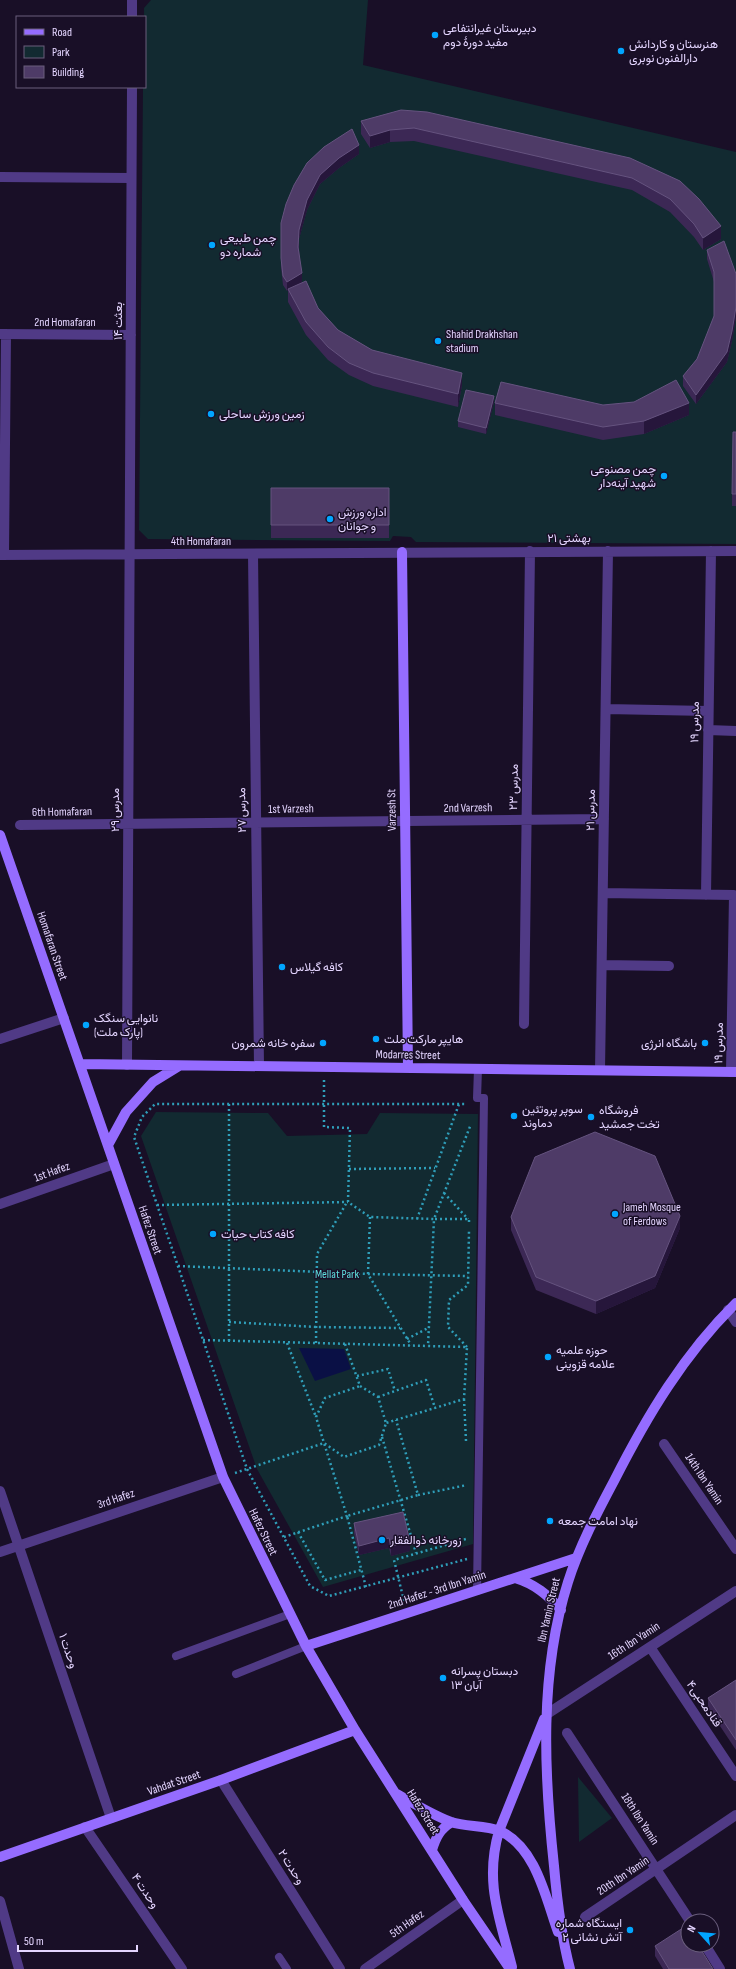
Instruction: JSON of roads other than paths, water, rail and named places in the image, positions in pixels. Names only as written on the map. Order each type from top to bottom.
[{"type":"main road","name":"Varzesh St","points":[[402,552],[408,1068]]},
{"type":"main road","name":"Homafaran Street","points":[[0,836],[80,1064]]},
{"type":"main road","name":"Modarres Street","points":[[80,1064],[734,1072]]},
{"type":"main road","name":"Hafez Street","points":[[80,1064],[223,1477],[306,1646],[355,1730],[463,1900],[512,1969]]},
{"type":"main road","points":[[108,1145],[126,1112],[153,1082],[179,1065]]},
{"type":"main road","name":"Ibn Yamin Street","points":[[570,1969],[565,1951],[550,1831],[547,1714],[553,1652],[561,1610],[576,1558],[601,1505],[641,1429],[681,1366],[728,1310],[736,1303]]},
{"type":"main road","name":"2nd Hafez - 3rd Ibn Yamin","points":[[306,1646],[576,1558]]},
{"type":"main road","points":[[515,1578],[529,1582],[540,1590],[561,1610]]},
{"type":"main road","points":[[512,1969],[492,1883],[494,1850],[499,1831],[547,1714]]},
{"type":"main road","name":"Vahdat Street","points":[[0,1857],[221,1780],[355,1730]]},
{"type":"main road","points":[[396,1794],[452,1822],[499,1831],[514,1841],[526,1855],[535,1870],[565,1951]]},
{"type":"main road","points":[[432,1850],[436,1836],[443,1828],[452,1822]]},
{"type":"street","points":[[132,0],[132,16]]},
{"type":"street","name":"بعثت ۱۴","points":[[130,555],[132,88]]},
{"type":"street","points":[[0,177],[131,178]]},
{"type":"street","points":[[2,555],[3,334]]},
{"type":"street","name":"2nd Homafaran","points":[[3,334],[131,335]]},
{"type":"street","name":"مدرس ۱۹","points":[[711,550],[706,895],[734,895],[734,1072]]},
{"type":"street","name":"بهشتی ۲۱","points":[[402,552],[736,550]]},
{"type":"street","name":"مدرس ۲۳","points":[[524,1024],[530,551]]},
{"type":"street","name":"مدرس ۲۱","points":[[600,1070],[608,551]]},
{"type":"street","name":"4th Homafaran","points":[[2,555],[402,552]]},
{"type":"street","name":"مدرس ۲۷","points":[[253,554],[259,1066]]},
{"type":"street","name":"مدرس ۲۹","points":[[127,1065],[130,555]]},
{"type":"street","points":[[606,709],[708,711]]},
{"type":"street","points":[[708,730],[736,731]]},
{"type":"street","name":"2nd Varzesh","points":[[405,821],[604,819]]},
{"type":"street","name":"1st Varzesh","points":[[128,824],[405,821]]},
{"type":"street","name":"6th Homafaran","points":[[20,825],[128,824]]},
{"type":"street","points":[[603,893],[706,895]]},
{"type":"street","points":[[602,965],[669,966]]},
{"type":"street","points":[[0,1039],[64,1018]]},
{"type":"street","name":"1st Hafez","points":[[0,1204],[114,1164]]},
{"type":"street","points":[[728,1310],[736,1322]]},
{"type":"street","name":"14th Ibn Yamin","points":[[664,1444],[736,1550]]},
{"type":"street","name":"3rd Hafez","points":[[0,1552],[223,1477]]},
{"type":"street","name":"وحدت ۱","points":[[0,1491],[111,1818]]},
{"type":"street","name":"16th Ibn Yamin","points":[[547,1714],[736,1591]]},
{"type":"street","name":"قنادمحبی۴","points":[[650,1647],[736,1776]]},
{"type":"street","name":"18th Ibn Yamin","points":[[568,1733],[685,1913]]},
{"type":"street","name":"وحدت ۲","points":[[221,1780],[340,1969]]},
{"type":"street","name":"20th Ibn Yamin","points":[[585,1918],[736,1815]]},
{"type":"street","name":"وحدت ۴","points":[[85,1827],[182,1969]]},
{"type":"street","name":"5th Hafez","points":[[365,1969],[463,1900]]},
{"type":"street","points":[[0,1901],[19,1969]]},
{"type":"street","points":[[710,1953],[720,1969]]},
{"type":"lane","points":[[477,1591],[484,1098],[477,1098],[478,1069]]},
{"type":"lane","points":[[176,1656],[290,1614]]},
{"type":"lane","points":[[236,1674],[306,1646]]},
{"type":"lane","points":[[279,1957],[287,1969]]},
{"type":"place","name":"دبیرستان غیرانتفاعی مفید دورهٔ دوم","points":[[435,35]]},
{"type":"place","name":"هنرستان و کاردانش دارالفنون نوبری","points":[[621,51]]},
{"type":"place","name":"چمن طبیعی شماره دو","points":[[212,245]]},
{"type":"place","name":"Shahid Drakhshan stadium","points":[[438,341]]},
{"type":"place","name":"زمین ورزش ساحلی","points":[[211,414]]},
{"type":"place","name":"چمن مصنوعی شهید آینه‌دار","points":[[664,476]]},
{"type":"place","name":"اداره ورزش و جوانان","points":[[330,519]]},
{"type":"place","name":"کافه گیلاس","points":[[282,967]]},
{"type":"place","name":"نانوایی سنگک (پارک ملت)","points":[[86,1025]]},
{"type":"place","name":"هایپر مارکت ملت","points":[[376,1039]]},
{"type":"place","name":"سفره خانه شمرون","points":[[323,1043]]},
{"type":"place","name":"باشگاه انرژی","points":[[705,1043]]},
{"type":"place","name":"سوپر پروتئین دماوند","points":[[514,1116]]},
{"type":"place","name":"فروشگاه تخت جمشید","points":[[591,1117]]},
{"type":"place","name":"Jameh Mosque of Ferdows","points":[[615,1214]]},
{"type":"place","name":"کافه کتاب حیات","points":[[213,1234]]},
{"type":"place","name":"حوزه علمیه علامه قزوینی","points":[[548,1357]]},
{"type":"place","name":"نهاد امامت جمعه","points":[[550,1521]]},
{"type":"place","name":"زورخانه ذوالفقار","points":[[382,1540]]},
{"type":"place","name":"دبستان پسرانه ۱۳ آبان","points":[[443,1678]]},
{"type":"place","name":"ایستگاه شماره ۲ آتش نشانی","points":[[630,1930]]},
{"type":"park label","name":"Mellat Park","points":[[337,1274]]}]
